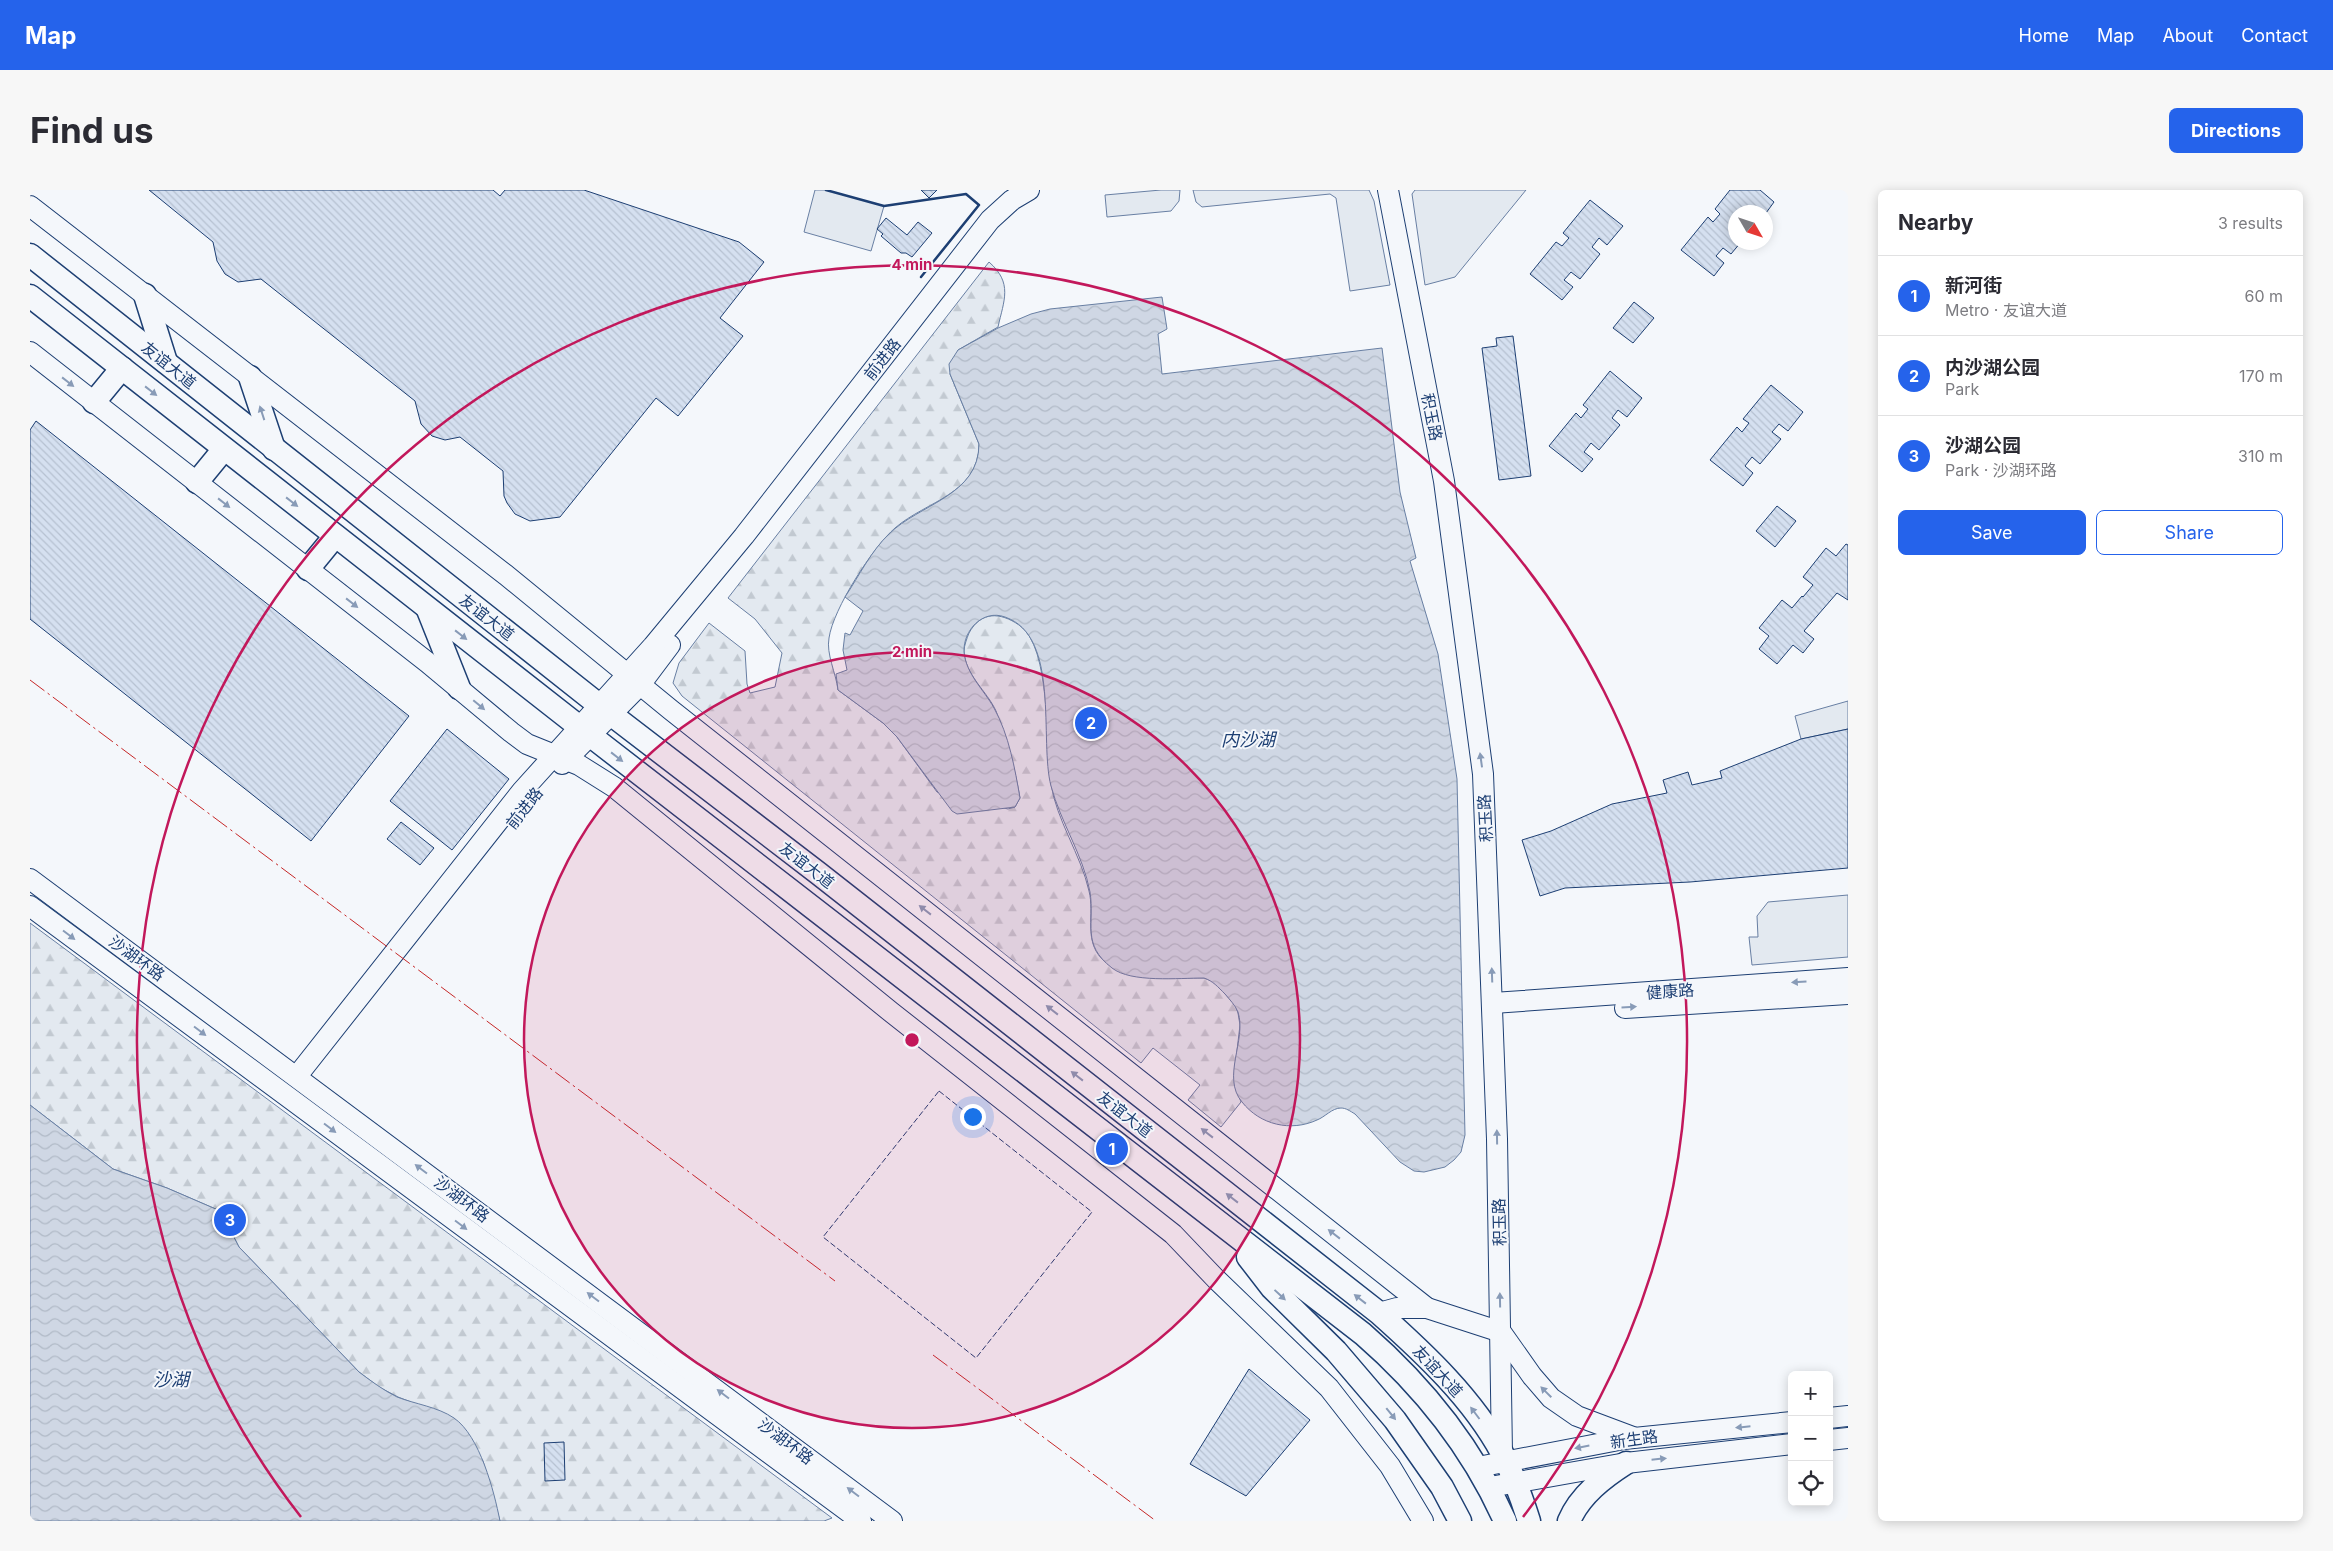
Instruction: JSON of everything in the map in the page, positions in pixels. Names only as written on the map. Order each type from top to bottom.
[{"type":"main road","name":"前进路","points":[[302,1080],[543,784],[559,757],[633,679],[990,220],[1012,200],[1028,190]]},
{"type":"main road","name":"积玉路","points":[[1388,190],[1444,481],[1483,774],[1493,1009],[1501,1332],[1507,1466]]},
{"type":"main road","points":[[30,206],[498,569],[633,679],[1427,1308]]},
{"type":"main road","name":"友谊大道","points":[[30,255],[605,710],[818,873],[1379,1313],[1447,1378],[1480,1418],[1507,1466],[1529,1521]]},
{"type":"main road","points":[[146,295],[166,362]]},
{"type":"main road","name":"友谊大道","points":[[30,296],[428,609],[1384,1352],[1438,1410],[1478,1467],[1490,1487],[1505,1521]]},
{"type":"main road","points":[[30,352],[459,688],[527,744],[593,772],[614,787],[891,1012],[1173,1234],[1216,1279],[1329,1388],[1390,1466],[1424,1521]]},
{"type":"main road","points":[[94,402],[122,368]]},
{"type":"main road","points":[[250,377],[274,449]]},
{"type":"main road","points":[[197,482],[224,449]]},
{"type":"main road","points":[[308,569],[335,536]]},
{"type":"main road","points":[[428,609],[459,688]]},
{"type":"main road","name":"沙湖环路","points":[[30,879],[892,1521]]},
{"type":"main road","name":"沙湖环路","points":[[30,906],[861,1521]]},
{"type":"main road","name":"健康路","points":[[1493,1009],[1848,978]]},
{"type":"main road","name":"健康路","points":[[1493,1009],[1848,994]]},
{"type":"main road","points":[[1227,1231],[1272,1288],[1336,1352],[1395,1420],[1442,1487],[1460,1521]]},
{"type":"main road","points":[[1379,1313],[1397,1308],[1427,1308],[1501,1332],[1541,1388],[1564,1408],[1595,1424],[1635,1438]]},
{"type":"main road","points":[[1833,1418],[1848,1416]]},
{"type":"main road","name":"新生路","points":[[1490,1487],[1507,1466],[1635,1438],[1788,1422]]},
{"type":"main road","points":[[1833,1440],[1848,1438]]},
{"type":"main road","name":"新生路","points":[[1478,1467],[1626,1463],[1788,1444]]},
{"type":"main road","points":[[1569,1521],[1578,1505],[1592,1489],[1606,1475],[1626,1463]]},
{"type":"green space","points":[[815,190],[826,190],[884,206],[871,251],[804,232]]},
{"type":"green space","points":[[1180,190],[1179,201],[1171,211],[1107,217],[1105,195]]},
{"type":"green space","points":[[1193,190],[1369,190],[1374,201],[1390,285],[1350,291],[1336,198],[1330,194],[1202,207],[1196,202]]},
{"type":"green space","points":[[1415,190],[1526,190],[1455,277],[1425,285],[1412,194]]},
{"type":"green space","points":[[989,262],[1001,277],[1005,292],[998,327],[958,350],[950,374],[979,444],[977,461],[961,485],[949,495],[895,528],[876,549],[855,579],[838,611],[828,644],[838,690],[883,723],[897,737],[937,792],[1008,809],[1015,807],[1020,798],[1004,732],[996,711],[968,668],[964,649],[969,633],[985,617],[998,616],[1012,621],[1019,625],[1030,637],[1037,654],[1042,675],[1051,784],[1058,810],[1089,891],[1091,900],[1091,936],[1097,953],[1113,968],[1137,976],[1150,978],[1204,978],[1212,981],[1235,1005],[1240,1025],[1234,1076],[1241,1102],[1221,1127],[1188,1100],[1200,1085],[1153,1048],[1141,1063],[682,696],[673,683],[679,663],[709,623],[745,651],[747,684],[750,693],[775,687],[782,653],[755,619],[728,598]]},
{"type":"green space","points":[[1848,701],[1848,729],[1801,739],[1795,716]]},
{"type":"green space","points":[[1848,895],[1848,957],[1752,965],[1749,937],[1758,937],[1757,916],[1768,902]]},
{"type":"green space","points":[[30,923],[832,1518],[824,1521],[500,1521],[483,1461],[455,1419],[398,1397],[379,1387],[359,1372],[239,1247],[218,1210],[167,1188],[113,1169],[30,1105]]},
{"type":"water","name":"内沙湖","points":[[1162,297],[1167,329],[1158,334],[1162,374],[1382,348],[1400,492],[1416,558],[1410,561],[1438,654],[1457,779],[1465,1135],[1461,1152],[1445,1167],[1424,1172],[1414,1171],[1400,1162],[1355,1114],[1345,1109],[1335,1109],[1307,1124],[1287,1126],[1267,1121],[1258,1116],[1249,1110],[1236,1092],[1234,1070],[1240,1023],[1238,1012],[1229,998],[1213,983],[1204,978],[1156,979],[1131,976],[1120,973],[1102,959],[1096,950],[1091,933],[1091,903],[1087,878],[1051,786],[1041,667],[1034,645],[1023,628],[1005,617],[989,616],[976,623],[971,629],[967,636],[964,652],[968,668],[994,708],[1008,741],[1020,798],[1015,807],[957,814],[952,811],[897,737],[883,723],[838,690],[836,674],[847,670],[843,650],[845,633],[850,635],[863,611],[845,597],[871,556],[889,534],[901,524],[958,487],[969,476],[976,462],[979,444],[950,374],[949,364],[958,350],[998,328],[1031,314],[1050,309]]},
{"type":"water","name":"沙湖","points":[[30,1105],[113,1169],[167,1188],[218,1210],[239,1247],[359,1372],[397,1397],[434,1408],[454,1418],[471,1437],[478,1451],[490,1480],[500,1521],[30,1521]]},
{"type":"building","points":[[149,190],[493,190],[500,196],[505,190],[584,190],[739,242],[764,262],[720,318],[743,336],[678,416],[656,398],[560,517],[530,521],[515,514],[507,503],[504,496],[503,471],[460,437],[445,440],[432,436],[421,424],[415,401],[261,279],[238,282],[225,274],[217,261],[213,242]]},
{"type":"building","points":[[921,190],[937,190],[929,198]]},
{"type":"building","points":[[1730,190],[1760,190],[1774,202],[1772,205],[1728,205],[1728,250],[1734,250],[1731,254],[1723,248],[1716,256],[1724,263],[1714,276],[1681,250],[1708,217],[1713,222],[1720,214],[1715,209]]},
{"type":"building","points":[[1590,200],[1623,226],[1607,245],[1599,238],[1592,247],[1600,254],[1580,279],[1571,272],[1564,280],[1573,287],[1562,300],[1530,274],[1556,242],[1562,246],[1569,238],[1563,233]]},
{"type":"building","points":[[886,218],[907,235],[918,222],[932,233],[912,257],[906,253],[901,253],[881,236],[883,234],[877,229]]},
{"type":"building","points":[[1634,302],[1654,318],[1633,343],[1613,328]]},
{"type":"building","points":[[1513,336],[1531,476],[1499,480],[1482,348],[1497,346],[1496,338]]},
{"type":"building","points":[[1610,371],[1642,398],[1627,417],[1618,410],[1612,418],[1620,425],[1599,450],[1591,443],[1584,452],[1593,459],[1582,472],[1549,446],[1576,413],[1581,418],[1588,409],[1583,405]]},
{"type":"building","points":[[1771,385],[1803,412],[1788,431],[1779,424],[1772,432],[1781,439],[1760,464],[1752,457],[1745,466],[1753,473],[1743,486],[1710,460],[1737,427],[1742,432],[1749,423],[1743,419]]},
{"type":"building","points":[[36,421],[409,716],[311,841],[30,619],[30,430]]},
{"type":"building","points":[[1777,506],[1796,521],[1775,547],[1756,531]]},
{"type":"building","points":[[1846,544],[1848,545],[1848,600],[1837,593],[1804,631],[1814,639],[1803,653],[1793,645],[1777,664],[1759,649],[1769,636],[1759,628],[1782,600],[1792,608],[1803,597],[1813,585],[1803,577],[1826,548],[1836,556]]},
{"type":"building","points":[[447,729],[509,779],[452,850],[390,801]]},
{"type":"building","points":[[1848,729],[1848,868],[1690,882],[1565,888],[1540,896],[1522,840],[1551,831],[1612,804],[1667,793],[1663,780],[1688,772],[1692,785],[1722,778],[1720,771],[1801,739]]},
{"type":"building","points":[[401,822],[434,848],[420,865],[387,839]]},
{"type":"building","points":[[1249,1369],[1310,1420],[1246,1496],[1190,1464]]},
{"type":"building","points":[[564,1442],[565,1480],[545,1481],[544,1443]]},
{"type":"fence","points":[[939,1091],[1092,1212],[976,1358],[823,1237],[939,1091]]},
{"type":"wall","points":[[826,190],[884,206],[966,194],[979,205],[921,277]]},
{"type":"power","points":[[30,680],[835,1281]]},
{"type":"power","points":[[933,1355],[1156,1521]]},
{"type":"place","name":"内沙湖公园","points":[[1091,723]]},
{"type":"place","name":"新河街","points":[[1112,1149]]},
{"type":"place","name":"沙湖公园","points":[[230,1220]]}]
